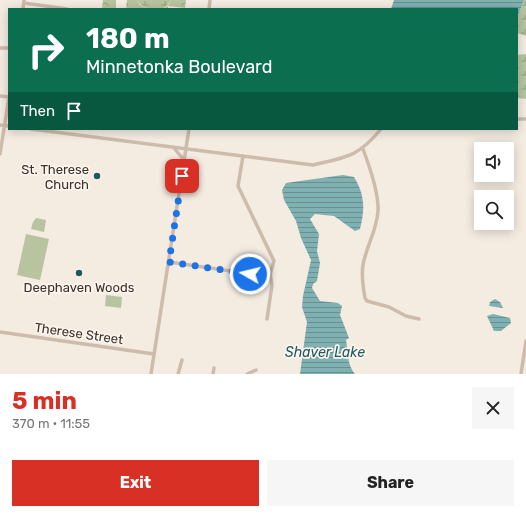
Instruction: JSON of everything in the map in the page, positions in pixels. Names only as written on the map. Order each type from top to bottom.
[{"type":"street","points":[[24,2],[61,8]]},
{"type":"street","points":[[0,154],[7,126],[8,112]]},
{"type":"street","points":[[0,125],[7,126]]},
{"type":"street","points":[[39,130],[313,165],[345,158],[363,149],[380,130]]},
{"type":"street","points":[[151,374],[189,130]]},
{"type":"street","points":[[174,148],[180,153],[185,161]]},
{"type":"street","points":[[363,149],[372,179],[378,211],[374,231],[363,264],[365,298],[367,301],[389,307],[406,316],[419,319]]},
{"type":"street","points":[[243,156],[238,186],[273,258],[270,274],[272,285],[267,318]]},
{"type":"street","points":[[169,262],[264,276],[270,274]]},
{"type":"street","name":"Therese Street","points":[[0,332],[154,354]]},
{"type":"street","points":[[521,374],[526,341]]},
{"type":"street","points":[[178,374],[182,360]]},
{"type":"street","points":[[213,374],[214,368]]},
{"type":"street","points":[[247,374],[256,370]]},
{"type":"green space","points":[[103,0],[116,0],[116,8],[102,8]]},
{"type":"green space","points":[[127,0],[137,0],[140,5],[146,8],[126,8]]},
{"type":"green space","points":[[137,0],[171,0],[164,8],[146,8]]},
{"type":"green space","points":[[171,0],[186,0],[185,8],[168,6]]},
{"type":"green space","points":[[524,0],[526,0],[526,36],[518,33],[518,15]]},
{"type":"green space","points":[[526,54],[526,99],[518,98],[518,55]]},
{"type":"green space","points":[[36,218],[46,220],[44,232],[31,229]]},
{"type":"green space","points":[[26,234],[49,239],[40,280],[17,275]]},
{"type":"green space","points":[[106,295],[122,297],[121,308],[105,306]]},
{"type":"water","points":[[394,0],[524,0],[518,15],[518,8],[391,8]]},
{"type":"water","name":"Shaver Lake","points":[[343,175],[354,177],[362,196],[363,215],[360,229],[355,231],[334,216],[315,214],[310,219],[319,234],[317,251],[320,263],[317,281],[313,284],[312,288],[320,301],[338,303],[342,306],[340,315],[349,338],[346,340],[348,358],[350,367],[355,374],[300,374],[307,322],[302,307],[303,296],[311,260],[301,238],[296,221],[284,200],[282,190],[286,183]]},
{"type":"water","points":[[495,299],[500,302],[503,308],[489,306],[490,302]]},
{"type":"water","points":[[493,314],[510,318],[511,323],[501,331],[494,331],[487,316]]},
{"type":"place","name":"St. Therese Church","points":[[97,176]]},
{"type":"place","name":"Deephaven Woods","points":[[79,273]]},
{"type":"route","points":[[182,176],[169,262],[250,274]]}]
